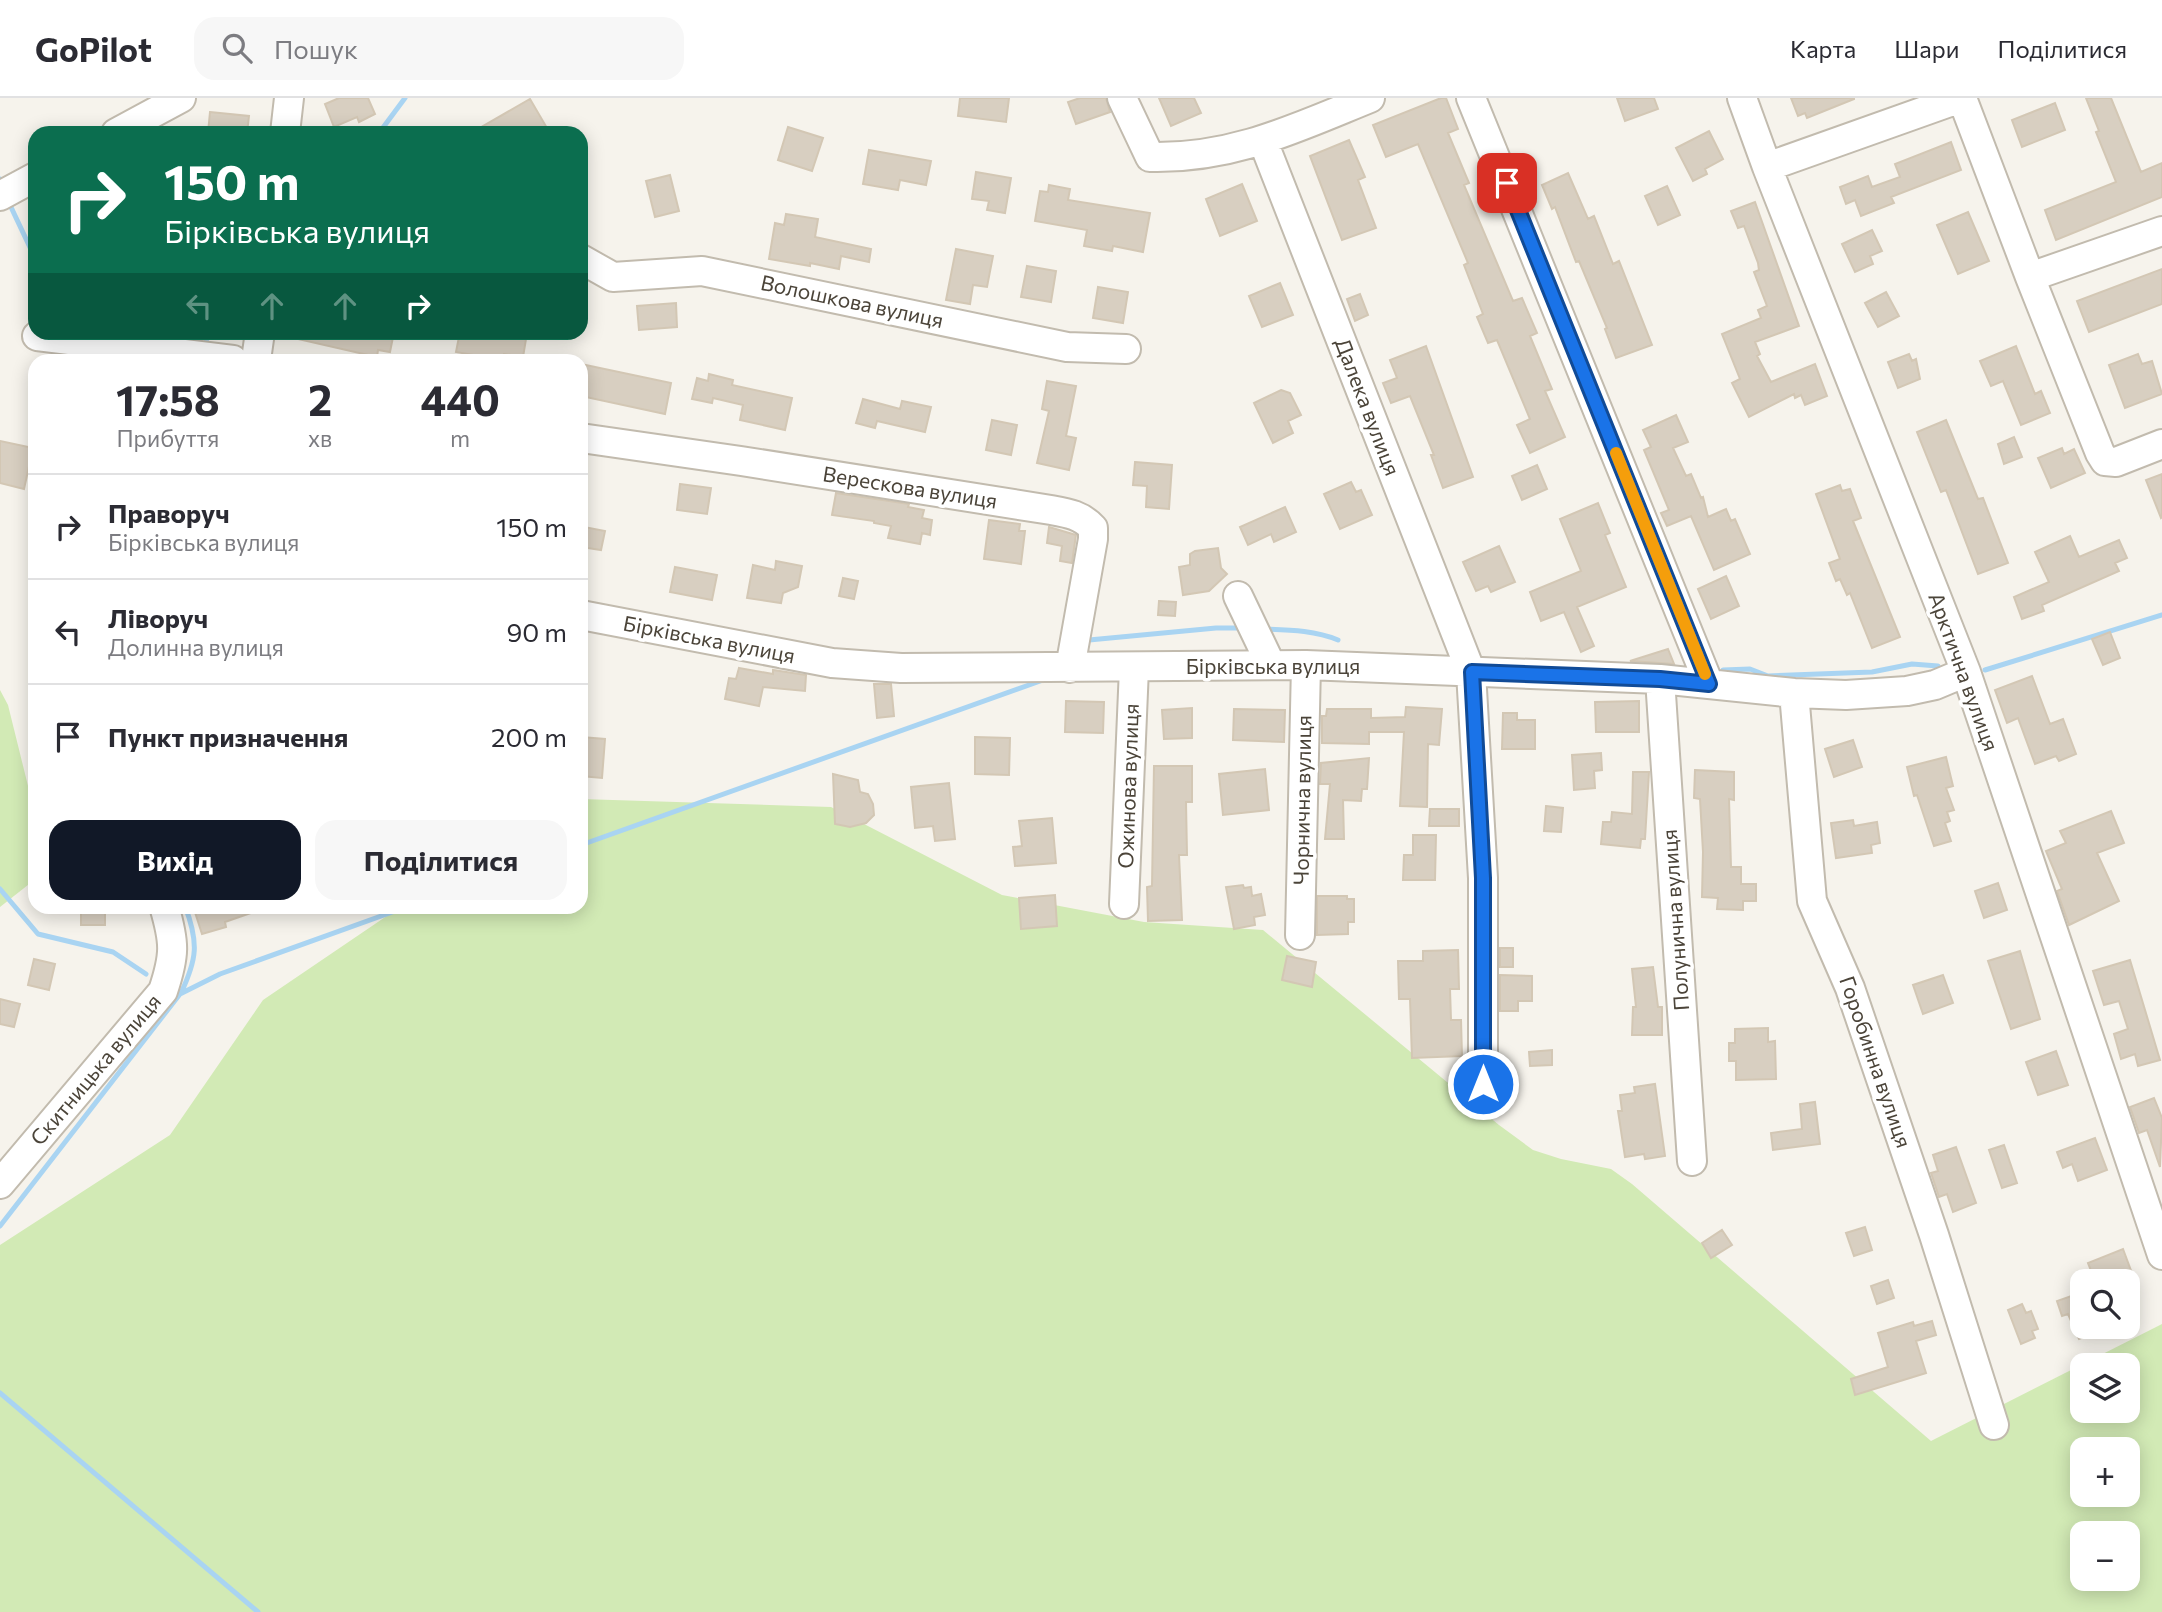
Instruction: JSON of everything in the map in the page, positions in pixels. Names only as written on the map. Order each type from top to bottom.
[{"type":"street","points":[[129,126],[181,98]]},
{"type":"street","points":[[286,126],[289,98]]},
{"type":"street","points":[[1122,98],[1150,157],[1180,157],[1263,141],[1370,98]]},
{"type":"street","points":[[1471,98],[1709,684]]},
{"type":"street","name":"Арктична вулиця","points":[[1742,98],[1966,672],[2162,1255]]},
{"type":"street","points":[[1767,167],[1962,98],[2100,453],[2105,461],[2116,462],[2162,444]]},
{"type":"street","name":"Далека вулиця","points":[[1263,141],[1472,672],[1483,878],[1483,1084]]},
{"type":"street","points":[[0,196],[28,181]]},
{"type":"street","points":[[2030,277],[2162,232]]},
{"type":"street","name":"Волошкова вулиця","points":[[588,263],[613,277],[702,271],[1067,347],[1126,349]]},
{"type":"street","points":[[66,340],[184,354]]},
{"type":"street","name":"Верескова вулиця","points":[[588,439],[1070,513],[1084,519],[1093,528],[1093,539],[1070,668]]},
{"type":"street","points":[[1238,596],[1271,665]]},
{"type":"street","name":"Бірківська вулиця","points":[[588,616],[832,663],[901,668],[1306,665],[1660,679],[1794,693],[1846,695],[1908,691],[1935,685],[1966,672]]},
{"type":"street","name":"Чорнична вулиця","points":[[1300,935],[1306,665]]},
{"type":"street","name":"Ожинова вулиця","points":[[1124,904],[1133,668]]},
{"type":"street","name":"Полунична вулиця","points":[[1660,679],[1692,1161]]},
{"type":"street","name":"Горобинна вулиця","points":[[1794,693],[1812,901],[1850,988],[1934,1235],[1994,1425]]},
{"type":"street","name":"Скитницька вулиця","points":[[0,1184],[163,991],[173,961],[173,937],[166,914]]},
{"type":"green space","points":[[0,690],[8,705],[28,786],[28,885],[0,907]]},
{"type":"green space","points":[[588,799],[831,807],[1002,895],[1144,922],[1263,930],[1533,1150],[1561,1159],[1611,1169],[1632,1184],[1931,1441],[2070,1371],[2070,1423],[2140,1423],[2140,1353],[2105,1353],[2132,1339],[2140,1339],[2140,1335],[2162,1324],[2162,1612],[0,1612],[0,1245],[170,1135],[263,1000],[390,914],[588,914]]},
{"type":"building","points":[[339,98],[368,98],[375,114],[359,122],[357,117],[334,126],[325,104]]},
{"type":"building","points":[[960,98],[1009,98],[1006,122],[958,116]]},
{"type":"building","points":[[1080,98],[1106,98],[1110,112],[1076,124],[1068,102]]},
{"type":"building","points":[[1159,98],[1194,98],[1201,113],[1171,126]]},
{"type":"building","points":[[1446,98],[1458,129],[1448,133],[1469,183],[1464,185],[1513,301],[1522,298],[1537,333],[1530,336],[1552,389],[1545,391],[1565,437],[1530,453],[1517,425],[1530,419],[1497,340],[1488,343],[1477,317],[1483,314],[1464,265],[1468,263],[1418,144],[1386,157],[1373,125]]},
{"type":"building","points":[[1617,98],[1654,98],[1658,109],[1625,121]]},
{"type":"building","points":[[1791,98],[1854,99],[1807,118],[1805,113],[1798,116]]},
{"type":"building","points":[[2086,98],[2111,98],[2141,172],[2162,163],[2162,197],[2056,240],[2045,210],[2116,182]]},
{"type":"building","points":[[530,99],[546,126],[483,126]]},
{"type":"building","points":[[2055,103],[2065,130],[2022,147],[2012,120]]},
{"type":"building","points":[[210,112],[249,116],[248,126],[209,126]]},
{"type":"building","points":[[788,127],[823,138],[812,171],[778,160]]},
{"type":"building","points":[[1709,131],[1723,159],[1705,169],[1707,174],[1693,181],[1676,148]]},
{"type":"building","points":[[1349,140],[1365,177],[1358,180],[1376,228],[1342,240],[1310,156]]},
{"type":"building","points":[[1951,142],[1961,170],[1891,197],[1894,203],[1861,216],[1855,200],[1846,204],[1840,187],[1868,176],[1872,187],[1900,177],[1895,164]]},
{"type":"building","points":[[869,150],[931,161],[926,185],[900,180],[898,190],[863,184]]},
{"type":"building","points":[[976,172],[1011,178],[1005,213],[987,210],[989,201],[972,199]]},
{"type":"building","points":[[1568,173],[1588,219],[1594,216],[1613,264],[1619,261],[1652,345],[1616,358],[1605,329],[1607,328],[1579,261],[1576,262],[1555,207],[1552,209],[1542,185]]},
{"type":"building","points":[[670,175],[679,211],[655,217],[646,181]]},
{"type":"building","points":[[1242,184],[1257,221],[1220,236],[1206,199]]},
{"type":"building","points":[[1049,185],[1070,189],[1068,200],[1150,213],[1143,252],[1113,246],[1112,251],[1084,246],[1087,230],[1035,221],[1040,191],[1048,192]]},
{"type":"building","points":[[1667,186],[1680,215],[1658,225],[1645,196]]},
{"type":"building","points":[[1755,202],[1799,326],[1755,342],[1760,354],[1757,356],[1771,382],[1815,364],[1827,396],[1805,405],[1801,395],[1795,398],[1794,394],[1749,417],[1732,383],[1740,379],[1722,334],[1761,318],[1758,310],[1767,306],[1754,272],[1759,270],[1758,263],[1744,226],[1738,228],[1731,211]]},
{"type":"building","points":[[1968,212],[1989,261],[1958,274],[1937,225]]},
{"type":"building","points":[[786,214],[818,219],[815,237],[871,249],[869,262],[841,256],[839,269],[769,259],[775,223],[784,225]]},
{"type":"building","points":[[1872,230],[1882,251],[1870,256],[1873,264],[1855,272],[1842,244]]},
{"type":"building","points":[[956,249],[993,256],[987,287],[973,285],[970,304],[946,300]]},
{"type":"building","points":[[1027,266],[1056,271],[1051,302],[1021,297]]},
{"type":"building","points":[[2162,269],[2162,304],[2089,332],[2077,301]]},
{"type":"building","points":[[1280,283],[1293,315],[1262,327],[1249,296]]},
{"type":"building","points":[[1098,287],[1128,292],[1123,323],[1093,318]]},
{"type":"building","points":[[1886,292],[1899,316],[1878,327],[1865,303]]},
{"type":"building","points":[[1360,294],[1368,315],[1355,321],[1347,299]]},
{"type":"building","points":[[676,303],[677,327],[639,330],[637,306]]},
{"type":"building","points":[[302,340],[392,340],[390,352],[378,350],[377,354],[364,354]]},
{"type":"building","points":[[458,340],[526,340],[524,354],[456,352]]},
{"type":"building","points":[[1426,346],[1473,477],[1443,488],[1431,455],[1434,455],[1410,396],[1391,403],[1383,383],[1397,378],[1390,360]]},
{"type":"building","points":[[2016,346],[2035,394],[2041,391],[2050,413],[2021,425],[2003,381],[1991,386],[1980,361]]},
{"type":"building","points":[[1909,354],[1912,361],[1916,359],[1920,379],[1898,388],[1888,362]]},
{"type":"building","points":[[2138,354],[2142,364],[2152,361],[2162,394],[2125,408],[2109,365]]},
{"type":"building","points":[[588,365],[671,383],[665,414],[588,398]]},
{"type":"building","points":[[709,374],[733,380],[732,385],[792,398],[785,430],[740,420],[743,405],[713,398],[712,403],[692,399],[697,378],[708,381]]},
{"type":"building","points":[[1047,381],[1076,386],[1066,436],[1076,438],[1069,470],[1037,463],[1049,411],[1042,409]]},
{"type":"building","points":[[1281,390],[1290,393],[1301,415],[1288,421],[1293,433],[1273,443],[1254,403]]},
{"type":"building","points":[[863,399],[900,409],[902,401],[931,407],[925,432],[877,421],[875,428],[856,423]]},
{"type":"building","points":[[1676,415],[1688,442],[1673,448],[1686,476],[1691,474],[1701,498],[1703,497],[1708,517],[1726,509],[1731,521],[1735,519],[1750,554],[1714,570],[1691,516],[1667,526],[1661,513],[1669,510],[1644,450],[1651,447],[1643,430]]},
{"type":"building","points":[[992,420],[1017,425],[1011,455],[986,450]]},
{"type":"building","points":[[1946,420],[1978,499],[1983,498],[2008,563],[1978,574],[1946,490],[1941,492],[1917,432]]},
{"type":"building","points":[[2014,437],[2022,457],[2004,464],[1998,444]]},
{"type":"building","points":[[0,441],[28,447],[28,471],[24,489],[0,483]]},
{"type":"building","points":[[2062,448],[2064,454],[2074,449],[2085,473],[2051,488],[2038,458]]},
{"type":"building","points":[[1135,462],[1172,465],[1169,509],[1146,507],[1147,486],[1133,485]]},
{"type":"building","points":[[1537,465],[1547,489],[1522,500],[1512,476]]},
{"type":"building","points":[[2162,474],[2162,517],[2161,518],[2146,480]]},
{"type":"building","points":[[1351,482],[1356,492],[1361,490],[1372,515],[1340,529],[1324,494]]},
{"type":"building","points":[[680,484],[711,488],[707,514],[677,510]]},
{"type":"building","points":[[1840,485],[1842,491],[1850,489],[1861,518],[1853,521],[1900,637],[1872,648],[1850,593],[1847,595],[1840,579],[1836,581],[1829,563],[1840,559],[1816,494]]},
{"type":"building","points":[[836,493],[909,504],[908,507],[924,510],[922,518],[932,520],[930,535],[922,533],[920,544],[888,538],[891,526],[832,515]]},
{"type":"building","points":[[1598,503],[1610,533],[1605,535],[1626,587],[1577,607],[1594,646],[1581,652],[1564,612],[1541,621],[1530,592],[1581,571],[1560,519]]},
{"type":"building","points":[[1285,507],[1296,532],[1274,542],[1271,534],[1248,545],[1240,527]]},
{"type":"building","points":[[989,520],[1020,524],[1019,531],[1025,531],[1021,564],[984,559]]},
{"type":"building","points":[[1049,527],[1076,535],[1072,563],[1060,561],[1062,546],[1047,543]]},
{"type":"building","points":[[588,528],[605,531],[601,550],[588,548]]},
{"type":"building","points":[[2070,536],[2079,557],[2119,540],[2127,558],[2115,563],[2119,571],[2042,605],[2044,611],[2022,619],[2014,597],[2049,582],[2035,552]]},
{"type":"building","points":[[1499,546],[1515,582],[1491,592],[1488,586],[1476,591],[1463,562]]},
{"type":"building","points":[[1218,548],[1221,568],[1227,574],[1209,591],[1183,595],[1179,567],[1190,565],[1190,554],[1195,551]]},
{"type":"building","points":[[776,561],[802,566],[798,587],[783,593],[781,603],[747,598],[753,565],[775,570]]},
{"type":"building","points":[[675,567],[717,575],[712,600],[670,592]]},
{"type":"building","points":[[1726,576],[1739,606],[1711,619],[1698,589]]},
{"type":"building","points":[[843,578],[858,581],[854,599],[839,596]]},
{"type":"building","points":[[1159,601],[1176,602],[1175,616],[1158,615]]},
{"type":"building","points":[[2110,632],[2120,658],[2103,665],[2092,639]]},
{"type":"building","points":[[1668,649],[1674,664],[1630,661]]},
{"type":"building","points":[[739,668],[773,674],[773,670],[806,675],[805,691],[763,687],[759,706],[725,699],[729,678],[736,679]]},
{"type":"building","points":[[2032,676],[2050,724],[2063,719],[2076,754],[2059,761],[2056,756],[2035,764],[2018,718],[2007,723],[1995,690]]},
{"type":"building","points":[[874,684],[891,684],[894,716],[877,718]]},
{"type":"building","points":[[1066,701],[1104,702],[1103,733],[1065,732]]},
{"type":"building","points":[[1639,701],[1639,732],[1596,732],[1595,702]]},
{"type":"building","points":[[1406,707],[1442,709],[1439,745],[1428,744],[1427,807],[1400,806],[1404,732],[1369,732],[1369,744],[1322,743],[1322,716],[1326,716],[1327,709],[1371,709],[1371,718],[1405,717]]},
{"type":"building","points":[[1192,708],[1192,738],[1164,739],[1162,710]]},
{"type":"building","points":[[1234,709],[1285,710],[1284,742],[1233,740]]},
{"type":"building","points":[[1503,713],[1517,713],[1517,720],[1535,720],[1535,749],[1502,749]]},
{"type":"building","points":[[975,737],[1010,738],[1009,775],[975,774]]},
{"type":"building","points":[[588,738],[605,739],[602,778],[588,777]]},
{"type":"building","points":[[1853,740],[1862,767],[1834,777],[1825,749]]},
{"type":"building","points":[[1601,753],[1602,770],[1594,771],[1595,788],[1574,790],[1572,755]]},
{"type":"building","points":[[1946,757],[1953,786],[1946,788],[1954,810],[1947,812],[1950,821],[1945,823],[1951,841],[1934,846],[1917,795],[1914,796],[1907,767]]},
{"type":"building","points":[[1369,758],[1367,789],[1362,789],[1361,801],[1343,800],[1344,839],[1325,839],[1330,784],[1320,784],[1321,763]]},
{"type":"building","points":[[1154,766],[1192,766],[1192,802],[1186,802],[1187,855],[1179,855],[1182,920],[1148,921],[1147,887],[1152,886]]},
{"type":"building","points":[[1265,769],[1269,810],[1223,815],[1219,774]]},
{"type":"building","points":[[1695,770],[1734,772],[1734,800],[1729,799],[1731,867],[1741,867],[1741,884],[1756,884],[1756,901],[1743,901],[1743,910],[1717,909],[1718,898],[1702,897],[1703,852],[1700,799],[1694,798]]},
{"type":"building","points":[[1633,772],[1649,772],[1645,839],[1641,839],[1640,848],[1601,844],[1603,822],[1611,822],[1612,812],[1632,814]]},
{"type":"building","points":[[833,774],[858,780],[860,792],[868,794],[874,815],[866,823],[850,827],[835,824]]},
{"type":"building","points":[[949,783],[955,839],[935,841],[933,826],[915,828],[911,787]]},
{"type":"building","points":[[1546,806],[1563,808],[1561,832],[1544,831]]},
{"type":"building","points":[[1430,809],[1459,809],[1459,826],[1429,826]]},
{"type":"building","points":[[2111,811],[2124,843],[2097,853],[2119,901],[2069,925],[2057,891],[2062,889],[2046,851],[2066,843],[2060,831]]},
{"type":"building","points":[[1052,818],[1056,863],[1015,866],[1013,847],[1022,846],[1019,821]]},
{"type":"building","points":[[1853,820],[1854,826],[1877,822],[1880,843],[1871,845],[1872,853],[1836,858],[1831,823]]},
{"type":"building","points":[[1413,835],[1436,835],[1435,880],[1403,880],[1404,855],[1413,855]]},
{"type":"building","points":[[1998,883],[2007,910],[1984,918],[1975,891]]},
{"type":"building","points":[[1243,885],[1244,888],[1251,887],[1252,896],[1261,894],[1265,915],[1254,917],[1255,925],[1234,929],[1226,887]]},
{"type":"building","points":[[1055,895],[1057,926],[1021,929],[1019,898]]},
{"type":"building","points":[[1317,896],[1347,896],[1347,899],[1354,899],[1354,922],[1348,922],[1348,934],[1317,935]]},
{"type":"building","points":[[81,914],[105,914],[105,925],[81,925]]},
{"type":"building","points":[[196,914],[248,914],[225,922],[226,927],[202,934]]},
{"type":"building","points":[[1500,948],[1513,948],[1513,967],[1500,967]]},
{"type":"building","points":[[1458,950],[1459,989],[1450,989],[1451,1020],[1461,1020],[1462,1056],[1412,1058],[1410,999],[1399,999],[1398,961],[1423,961],[1423,951]]},
{"type":"building","points":[[2020,951],[2040,1019],[2011,1029],[1988,961]]},
{"type":"building","points":[[1287,956],[1316,962],[1312,987],[1282,980]]},
{"type":"building","points":[[34,959],[55,964],[49,990],[28,985]]},
{"type":"building","points":[[2130,960],[2160,1060],[2138,1066],[2135,1054],[2121,1059],[2114,1034],[2128,1029],[2119,1001],[2104,1005],[2093,971]]},
{"type":"building","points":[[1653,967],[1658,1007],[1662,1007],[1662,1035],[1632,1035],[1633,1007],[1636,1007],[1632,969]]},
{"type":"building","points":[[1500,975],[1532,976],[1532,1001],[1518,1001],[1518,1011],[1500,1011]]},
{"type":"building","points":[[1943,975],[1953,1003],[1923,1014],[1913,985]]},
{"type":"building","points":[[0,999],[20,1004],[14,1027],[0,1024]]},
{"type":"building","points":[[1768,1028],[1768,1042],[1775,1041],[1776,1079],[1736,1080],[1736,1061],[1729,1061],[1729,1043],[1735,1043],[1735,1029]]},
{"type":"building","points":[[1552,1050],[1552,1065],[1530,1066],[1529,1052]]},
{"type":"building","points":[[2056,1051],[2068,1085],[2038,1095],[2026,1062]]},
{"type":"building","points":[[1655,1084],[1665,1156],[1645,1159],[1644,1154],[1625,1157],[1618,1111],[1622,1111],[1620,1095],[1635,1093],[1634,1087]]},
{"type":"building","points":[[2154,1098],[2162,1118],[2160,1167],[2147,1130],[2139,1133],[2130,1107]]},
{"type":"building","points":[[1815,1102],[1820,1144],[1773,1150],[1771,1133],[1802,1129],[1800,1104]]},
{"type":"building","points":[[2095,1138],[2107,1170],[2078,1181],[2072,1164],[2063,1168],[2057,1152]]},
{"type":"building","points":[[2004,1145],[2017,1183],[2002,1188],[1989,1150]]},
{"type":"building","points":[[1956,1147],[1976,1203],[1953,1212],[1947,1194],[1939,1197],[1931,1173],[1938,1171],[1933,1155]]},
{"type":"building","points":[[1865,1227],[1872,1250],[1854,1256],[1846,1233]]},
{"type":"building","points":[[1722,1230],[1732,1245],[1711,1258],[1702,1243]]},
{"type":"building","points":[[2123,1249],[2130,1269],[2090,1269],[2088,1263]]},
{"type":"building","points":[[1888,1280],[1894,1298],[1877,1304],[1871,1286]]},
{"type":"building","points":[[2070,1296],[2070,1319],[2068,1314],[2062,1316],[2057,1301]]},
{"type":"building","points":[[2022,1304],[2026,1313],[2031,1311],[2038,1329],[2032,1331],[2035,1338],[2021,1344],[2008,1310]]},
{"type":"building","points":[[1932,1321],[1936,1335],[1916,1341],[1926,1373],[1855,1395],[1851,1379],[1888,1367],[1878,1333],[1913,1322],[1914,1326]]},
{"type":"waterway","points":[[384,126],[405,98]]},
{"type":"waterway","points":[[10,205],[28,243]]},
{"type":"waterway","points":[[206,340],[206,347]]},
{"type":"waterway","points":[[1985,670],[2162,615]]},
{"type":"waterway","points":[[1089,640],[1242,628]]},
{"type":"waterway","points":[[1262,629],[1310,632],[1338,640]]},
{"type":"waterway","points":[[1723,670],[1750,669],[1768,676],[1872,672],[1912,664],[1938,666]]},
{"type":"waterway","points":[[588,842],[1043,680]]},
{"type":"waterway","points":[[0,889],[38,934],[113,952],[146,974]]},
{"type":"waterway","points":[[181,993],[194,951],[193,930],[188,914]]},
{"type":"waterway","points":[[0,1226],[180,994],[220,974],[387,914]]},
{"type":"waterway","points":[[0,1393],[258,1612]]},
{"type":"slow traffic","points":[[1616,453],[1705,674]]},
{"type":"route","points":[[1483,1084],[1483,878],[1472,672],[1660,679],[1709,684],[1507,183]]}]
